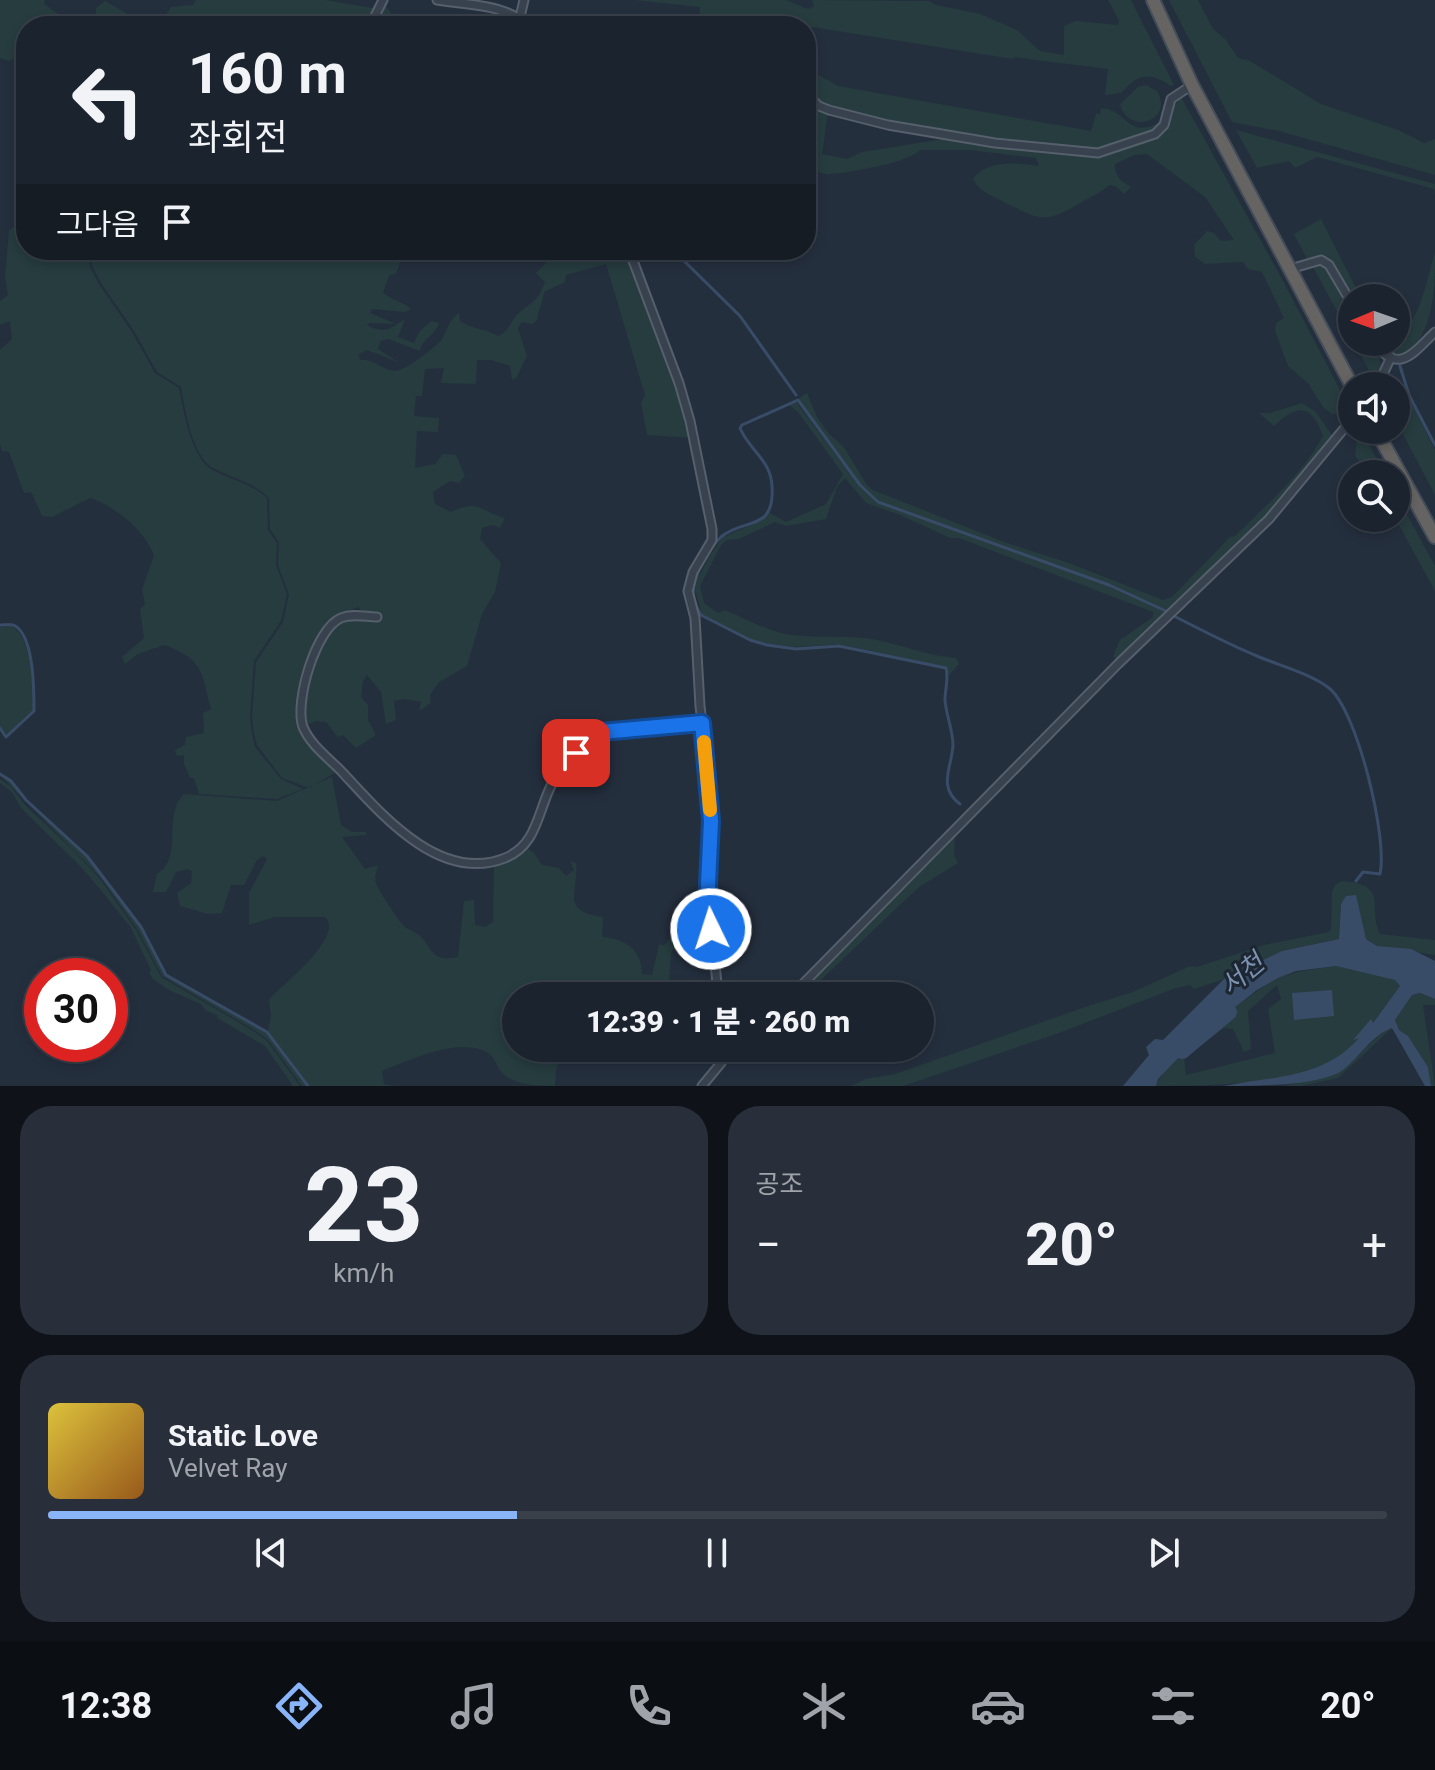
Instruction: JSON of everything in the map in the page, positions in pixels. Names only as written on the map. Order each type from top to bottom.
[{"type":"highway","points":[[1153,0],[1192,85],[1345,372]]},
{"type":"highway","points":[[1384,444],[1435,537]]},
{"type":"street","points":[[437,0],[517,16]]},
{"type":"street","points":[[816,103],[829,110],[888,125],[995,143],[1098,153],[1155,134],[1164,125],[1171,99],[1192,85]]},
{"type":"street","points":[[633,260],[679,383],[712,529],[712,540],[693,572],[688,591],[695,618],[711,821],[708,884],[717,982]]},
{"type":"street","points":[[1290,269],[1321,260],[1329,265],[1340,284]]},
{"type":"street","points":[[1388,356],[1399,360],[1411,357],[1435,332]]},
{"type":"street","points":[[1384,372],[1391,357]]},
{"type":"street","points":[[805,982],[1118,664],[1269,519],[1338,436]]},
{"type":"street","points":[[377,617],[349,615],[330,626],[304,684],[300,710],[303,726],[320,750],[381,815],[440,855],[461,861],[492,862],[523,849],[543,809],[549,788],[591,737],[601,732],[702,723]]},
{"type":"street","points":[[702,1086],[722,1062]]},
{"type":"green space","points":[[0,0],[45,0],[44,4],[61,16],[16,16],[16,58],[9,61],[0,58]]},
{"type":"green space","points":[[196,0],[326,0],[372,8],[378,2],[372,16],[165,16],[171,7],[193,5]]},
{"type":"green space","points":[[635,0],[786,0],[808,9],[814,6],[812,0],[929,1],[980,14],[1017,30],[1040,51],[1064,55],[1064,26],[1076,21],[1118,25],[1119,21],[1108,0],[1131,0],[1174,85],[1144,77],[1138,78],[1121,93],[1105,95],[1108,69],[1013,59],[816,28],[816,16],[699,16],[700,7]]},
{"type":"green space","points":[[1169,0],[1198,0],[1213,29],[1226,40],[1238,58],[1250,61],[1321,104],[1398,130],[1424,143],[1435,139],[1435,175],[1279,131],[1232,122]]},
{"type":"green space","points":[[105,1],[131,16],[96,16],[96,8]]},
{"type":"green space","points":[[384,4],[391,13],[410,16],[378,16]]},
{"type":"green space","points":[[816,74],[838,86],[1091,131],[1101,108],[1142,128],[1163,120],[1155,131],[1096,151],[921,128],[822,102],[816,97]]},
{"type":"green space","points":[[1146,85],[1157,91],[1160,110],[1148,121],[1132,120],[1120,104],[1138,87]]},
{"type":"green space","points":[[1181,97],[1338,386],[1338,413],[1332,414],[1323,407],[1308,383],[1288,366],[1275,331],[1276,323],[1284,318],[1262,272],[1248,269],[1243,262],[1205,264],[1195,257],[1194,245],[1207,231],[1214,233],[1221,241],[1234,240],[1205,197],[1147,154],[1134,155],[1115,164],[1119,178],[1131,187],[1124,194],[1109,185],[1050,217],[1034,216],[989,195],[973,179],[994,165],[1039,166],[1036,158],[969,150],[920,150],[892,163],[829,174],[816,172],[816,103],[828,112],[822,154],[847,159],[862,152],[950,138],[1102,156],[1159,137],[1167,128]]},
{"type":"green space","points":[[1236,130],[1435,184],[1435,194],[1434,189],[1317,157],[1295,168],[1289,161],[1257,168]]},
{"type":"green space","points":[[1321,219],[1354,284],[1344,284],[1335,269],[1323,260],[1307,259],[1294,234]]},
{"type":"green space","points":[[16,226],[16,260],[90,260],[99,284],[155,373],[179,388],[193,444],[204,463],[267,498],[268,530],[277,543],[276,565],[287,594],[281,621],[254,661],[250,717],[252,734],[255,747],[281,779],[303,789],[277,799],[199,794],[194,778],[190,778],[184,764],[184,755],[177,756],[175,750],[185,745],[186,737],[204,733],[203,713],[211,709],[199,668],[187,656],[164,645],[138,654],[125,664],[122,657],[144,638],[140,609],[145,604],[142,590],[154,555],[149,546],[128,520],[90,498],[52,517],[42,516],[31,492],[24,493],[9,452],[2,451],[0,444],[0,350],[12,339],[10,321],[0,325],[0,301],[8,295],[5,278],[9,230]]},
{"type":"green space","points":[[1435,252],[1433,300],[1427,323],[1416,345],[1418,348],[1410,351],[1410,324],[1422,298]]},
{"type":"green space","points":[[92,260],[401,260],[396,274],[389,275],[383,293],[411,309],[405,312],[372,309],[370,313],[396,324],[367,325],[383,330],[391,327],[405,319],[398,337],[414,343],[419,332],[431,321],[439,323],[420,351],[388,339],[381,341],[378,349],[398,362],[367,350],[359,354],[360,360],[395,371],[413,363],[434,347],[459,313],[460,321],[465,324],[498,336],[502,334],[537,297],[545,282],[536,273],[548,260],[630,260],[677,384],[691,438],[647,435],[641,403],[645,395],[606,264],[566,275],[565,282],[544,292],[537,320],[533,324],[522,322],[518,328],[527,356],[516,378],[512,380],[510,366],[491,360],[477,360],[476,384],[441,383],[444,368],[425,369],[422,396],[416,396],[414,416],[439,418],[438,432],[417,431],[415,468],[435,464],[443,454],[456,455],[465,476],[459,483],[450,481],[433,492],[435,504],[451,512],[468,506],[478,507],[505,518],[500,528],[493,525],[482,528],[480,539],[501,563],[495,592],[482,614],[467,666],[439,682],[430,695],[431,703],[419,711],[421,702],[394,701],[396,720],[386,724],[381,692],[367,675],[361,697],[368,705],[368,720],[376,735],[356,748],[343,735],[338,737],[326,722],[316,721],[305,726],[305,700],[311,668],[330,628],[343,618],[377,619],[377,615],[364,613],[358,607],[333,620],[312,655],[300,702],[300,716],[308,740],[338,771],[309,788],[282,778],[257,745],[254,733],[252,717],[256,662],[283,622],[289,594],[278,565],[279,542],[270,529],[269,498],[206,462],[191,432],[181,387],[157,372],[92,266]]},
{"type":"green space","points":[[1320,265],[1339,284],[1338,313],[1313,267]]},
{"type":"green space","points":[[1361,356],[1378,356],[1381,372],[1370,372]]},
{"type":"green space","points":[[807,393],[817,417],[829,434],[843,446],[873,490],[1163,600],[1172,597],[1230,537],[1235,536],[1283,489],[1305,464],[1323,436],[1314,417],[1303,410],[1290,414],[1274,426],[1259,413],[1270,413],[1302,403],[1316,412],[1334,438],[1268,514],[1167,610],[1109,584],[878,501],[861,484],[803,407],[799,398]]},
{"type":"green space","points":[[796,402],[859,486],[877,503],[1108,586],[1166,614],[1117,661],[1113,656],[1120,640],[1153,617],[1153,612],[959,538],[950,538],[866,503],[845,478],[837,487],[826,519],[786,526],[775,522],[721,545],[700,586],[704,603],[718,613],[725,610],[781,633],[867,638],[956,658],[959,664],[949,675],[946,667],[839,644],[796,647],[768,644],[750,639],[702,614],[695,590],[697,580],[723,537],[760,521],[770,513],[786,522],[826,504],[843,474],[798,412],[789,405]]},
{"type":"green space","points":[[1411,402],[1435,450],[1435,495],[1408,444]]},
{"type":"green space","points":[[1356,444],[1369,444],[1377,460],[1358,460],[1355,456]]},
{"type":"green space","points":[[1410,520],[1435,566],[1435,591],[1403,532],[1410,532]]},
{"type":"green space","points":[[11,626],[24,640],[28,651],[33,710],[7,735],[0,726],[0,627]]},
{"type":"green space","points":[[0,775],[11,781],[26,800],[87,856],[141,928],[165,975],[267,1032],[308,1086],[302,1086],[268,1040],[162,976],[137,929],[101,878]]},
{"type":"green space","points":[[332,777],[341,825],[352,832],[366,832],[366,835],[342,837],[365,869],[378,865],[376,883],[393,911],[405,927],[417,933],[434,954],[442,958],[458,957],[464,901],[474,900],[475,925],[485,927],[493,922],[494,865],[527,848],[542,865],[559,868],[566,876],[574,870],[570,861],[576,863],[576,905],[589,914],[603,917],[602,937],[631,947],[639,958],[642,974],[652,975],[659,945],[665,945],[690,910],[698,892],[702,870],[708,866],[708,910],[697,916],[671,953],[669,982],[502,982],[502,1062],[558,1062],[555,1086],[517,1082],[504,1075],[487,1053],[460,1047],[432,1052],[382,1071],[384,1084],[395,1086],[310,1086],[268,1031],[271,1016],[269,1000],[319,948],[329,926],[325,917],[275,917],[249,925],[249,893],[267,859],[263,856],[257,860],[244,885],[231,885],[222,913],[208,914],[180,906],[177,893],[191,883],[192,871],[188,869],[176,872],[166,892],[153,892],[157,874],[170,857],[174,814],[184,794],[277,801]]},
{"type":"green space","points":[[0,779],[100,879],[136,930],[161,977],[267,1041],[300,1086],[293,1086],[265,1046],[217,1018],[201,1004],[153,979],[131,928],[82,868],[21,808]]},
{"type":"green space","points":[[955,834],[954,855],[958,863],[919,887],[819,982],[809,982],[861,933]]},
{"type":"green space","points":[[1342,881],[1366,887],[1374,898],[1380,934],[1435,940],[1435,955],[1377,946],[1366,939],[1360,919],[1341,904],[1339,939],[1282,951],[1224,979],[1194,989],[1190,985],[1173,989],[1059,1033],[903,1086],[851,1086],[866,1079],[934,1062],[1133,992],[1190,966],[1197,967],[1264,945],[1329,932],[1335,885]]},
{"type":"green space","points":[[1336,966],[1396,980],[1400,986],[1365,1033],[1340,1057],[1302,1073],[1277,1078],[1225,1084],[1156,1086],[1162,1075],[1192,1043],[1252,994],[1281,977]],"holes":[[[1277,985],[1281,999],[1268,1009],[1275,1053],[1186,1075],[1184,1057],[1224,1028],[1233,1029],[1244,1052],[1251,1049],[1248,1011]]]},
{"type":"green space","points":[[1420,993],[1435,999],[1435,1005],[1423,1005],[1435,1086],[1431,1086],[1428,1067],[1408,1036],[1399,1030],[1395,1020],[1412,995]]},
{"type":"green space","points":[[1392,1028],[1338,1078],[1301,1086],[1282,1086],[1333,1073]]},
{"type":"water","points":[[1356,895],[1366,939],[1377,946],[1411,949],[1435,961],[1435,999],[1420,993],[1412,995],[1395,1020],[1399,1030],[1408,1036],[1428,1067],[1431,1086],[1425,1086],[1392,1028],[1377,1036],[1353,1061],[1329,1077],[1284,1084],[1224,1086],[1296,1074],[1330,1061],[1359,1038],[1353,1040],[1371,1019],[1373,1023],[1400,986],[1395,980],[1336,966],[1296,971],[1278,978],[1257,990],[1203,1032],[1158,1079],[1156,1086],[1123,1086],[1149,1055],[1146,1047],[1155,1039],[1163,1040],[1224,979],[1282,951],[1339,939],[1341,904],[1346,896]]},
{"type":"water","points":[[1332,990],[1334,1016],[1294,1020],[1292,993]]},
{"type":"waterway","points":[[683,260],[740,316],[796,395]]},
{"type":"waterway","points":[[1400,366],[1409,395],[1435,445]]},
{"type":"waterway","points":[[960,804],[947,784],[953,745],[945,700],[946,668],[839,646],[796,649],[767,645],[750,640],[701,615],[693,591],[706,557],[721,537],[763,518],[772,501],[768,469],[744,436],[740,428],[742,425],[798,400],[860,485],[878,502],[1109,585],[1166,611]]},
{"type":"waterway","points":[[1174,616],[1236,647],[1313,678],[1329,688],[1340,701],[1360,747],[1379,833],[1380,874],[1363,872],[1356,881]]},
{"type":"waterway","points":[[0,625],[16,626],[23,635],[32,668],[34,692],[34,711],[6,737],[0,728]]},
{"type":"waterway","points":[[0,774],[11,781],[26,800],[87,856],[141,927],[166,975],[267,1032],[308,1086]]},
{"type":"waterway","name":"서천","points":[[1182,1051],[1229,1012]]},
{"type":"slow traffic","points":[[704,742],[710,810]]},
{"type":"route","points":[[576,753],[591,737],[601,732],[702,723],[711,821],[708,884],[711,929]]}]
